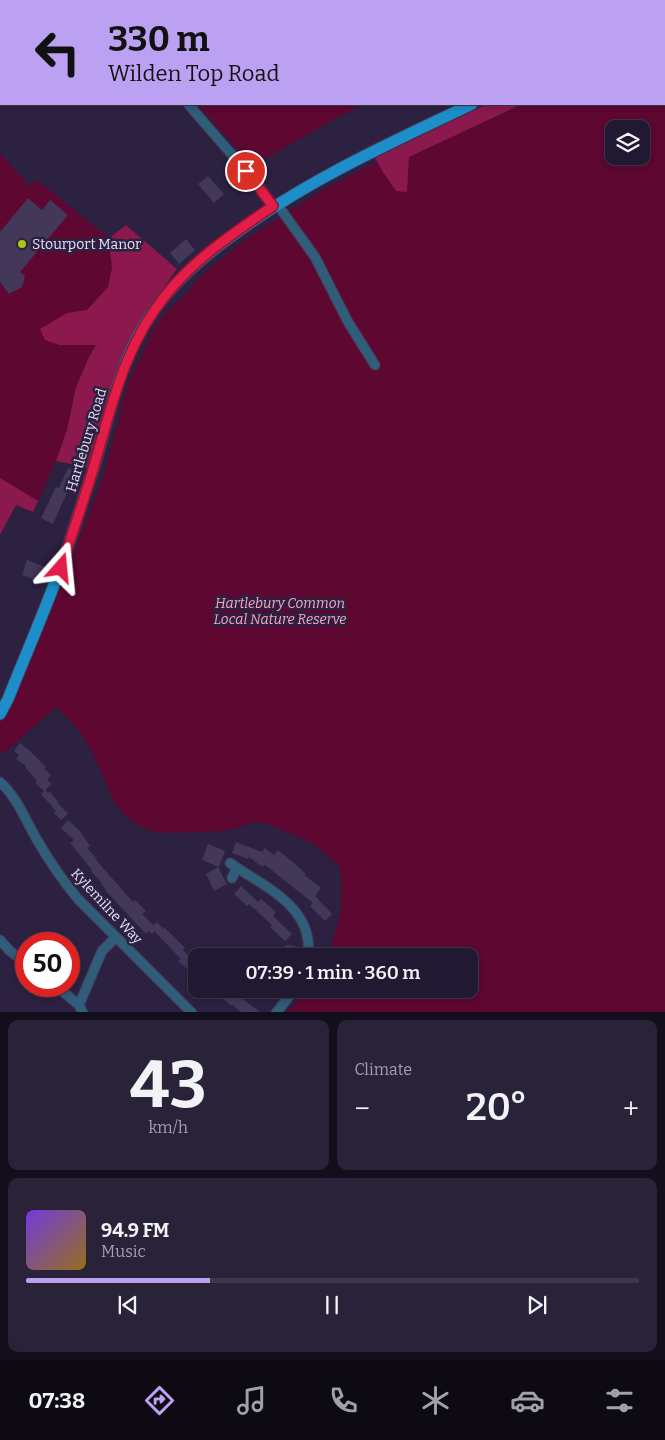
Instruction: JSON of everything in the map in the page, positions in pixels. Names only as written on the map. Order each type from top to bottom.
[{"type":"main road","name":"Hartlebury Road","points":[[0,714],[8,699],[61,568],[120,379],[131,351],[145,323],[166,295],[184,275],[215,248],[275,205],[322,177],[368,153],[470,105]]},
{"type":"street","points":[[189,105],[275,205],[315,257],[348,322],[375,365]]},
{"type":"street","name":"Kylemilne Way","points":[[0,782],[11,794],[63,881],[78,899],[192,1012]]},
{"type":"street","points":[[232,878],[233,866],[280,896],[302,920],[307,934],[308,948]]},
{"type":"street","points":[[68,997],[81,1009],[102,951],[116,937]]},
{"type":"street","points":[[0,940],[15,955]]},
{"type":"street","points":[[276,1012],[288,998]]},
{"type":"green space","points":[[198,105],[360,105],[252,166]]},
{"type":"green space","name":"Hartlebury Common Local Nature Reserve","points":[[521,105],[665,105],[665,1012],[287,1012],[300,998],[478,998],[478,948],[330,948],[340,916],[342,893],[340,867],[314,844],[265,823],[254,822],[220,831],[167,833],[155,832],[142,827],[128,818],[116,805],[92,752],[82,735],[56,707],[3,754],[0,750],[0,724],[67,572],[105,471],[128,383],[150,336],[160,320],[202,275],[243,241],[323,190],[386,157],[407,191],[409,157]]},
{"type":"green space","points":[[0,152],[29,186],[37,180],[109,238],[126,225],[177,269],[134,330],[114,377],[88,469],[56,461],[33,512],[16,505],[0,535]]},
{"type":"shaded area","points":[[485,105],[520,105],[409,157],[407,192],[396,191],[375,158]]},
{"type":"shaded area","points":[[126,225],[177,269],[134,330],[114,377],[88,469],[56,461],[67,430],[76,387],[96,345],[59,345],[45,340],[40,329],[67,313],[87,310],[108,287],[112,268],[109,238]]},
{"type":"shaded area","points":[[0,478],[38,501],[33,512],[16,505],[0,535]]},
{"type":"building","points":[[208,176],[224,194],[214,203],[198,184]]},
{"type":"building","name":"Stourport Manor","points":[[28,198],[42,210],[50,200],[68,215],[20,272],[25,276],[22,287],[9,294],[0,282],[0,232]]},
{"type":"building","points":[[186,239],[195,250],[179,264],[170,253]]},
{"type":"building","points":[[68,468],[80,473],[74,485],[71,484],[53,524],[41,518],[56,487],[59,488]]},
{"type":"building","points":[[27,560],[47,568],[42,582],[22,575]]},
{"type":"building","points":[[20,743],[46,767],[44,769],[51,775],[47,780],[52,784],[45,790],[48,793],[50,792],[68,814],[61,820],[54,813],[56,811],[41,794],[44,791],[35,783],[37,781],[26,766],[16,759],[19,755],[14,751]]},
{"type":"building","points":[[68,820],[79,830],[90,846],[87,848],[96,860],[133,902],[135,900],[146,911],[142,914],[153,925],[157,922],[163,929],[164,927],[185,948],[183,950],[188,955],[188,970],[178,961],[181,959],[154,931],[152,934],[149,931],[146,934],[105,890],[102,883],[70,843],[74,840],[61,828]]},
{"type":"building","points":[[236,842],[262,852],[265,848],[274,855],[278,850],[306,874],[304,875],[321,888],[315,896],[332,914],[325,921],[310,906],[313,903],[265,865],[262,867],[249,857],[248,859],[232,853]]},
{"type":"building","points":[[208,844],[225,851],[219,867],[202,860]]},
{"type":"building","points":[[218,867],[227,884],[214,891],[206,874]]},
{"type":"building","points":[[241,886],[258,902],[261,899],[276,912],[273,916],[292,934],[285,941],[270,927],[272,925],[249,904],[247,906],[234,894]]},
{"type":"building","points":[[285,945],[296,946],[296,948],[284,948]]},
{"type":"building","points":[[222,998],[242,998],[260,1012],[241,1012]]},
{"type":"place","name":"Stourport Manor","points":[[22,244]]},
{"type":"route","points":[[61,568],[120,379],[145,323],[184,275],[215,248],[273,206],[246,171]]}]
